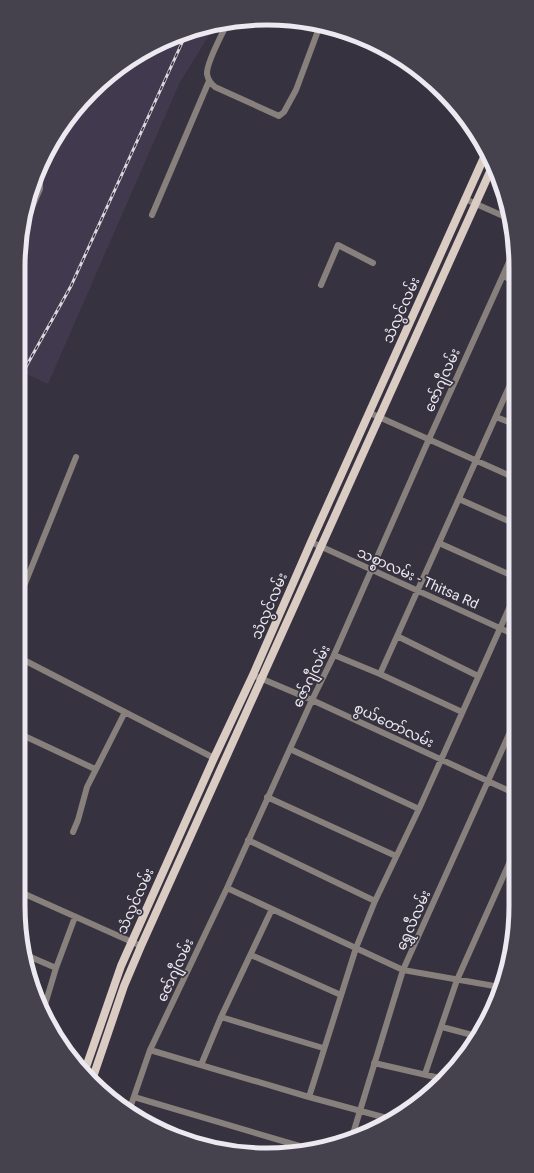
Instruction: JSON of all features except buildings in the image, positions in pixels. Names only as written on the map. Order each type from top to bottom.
[{"type":"main road","name":"သံလွင်လမ်း","points":[[84,1065],[121,966],[214,758],[253,675],[311,542],[483,159]]},
{"type":"main road","name":"သံလွင်လမ်း","points":[[94,1075],[122,993],[141,946],[320,546],[490,172]]},
{"type":"main road","points":[[417,307],[427,312]]},
{"type":"main road","points":[[193,805],[202,809]]},
{"type":"street","points":[[225,29],[206,72],[209,81],[215,87],[279,116],[284,112],[296,90],[318,31]]},
{"type":"street","points":[[152,215],[209,81]]},
{"type":"street","points":[[33,206],[40,189],[40,184]]},
{"type":"street","points":[[465,199],[503,216]]},
{"type":"street","points":[[321,285],[338,246],[373,263]]},
{"type":"street","name":"ဇော်ဂျီလမ်း","points":[[131,1106],[150,1050],[334,655],[509,263]]},
{"type":"street","points":[[503,276],[509,279]]},
{"type":"street","points":[[380,674],[509,387]]},
{"type":"street","points":[[370,413],[509,475]]},
{"type":"street","points":[[496,417],[509,422]]},
{"type":"street","points":[[25,584],[76,457]]},
{"type":"street","points":[[459,499],[509,521]]},
{"type":"street","name":"သစ္စာလမ်း - Thitsa Rd","points":[[311,542],[509,632]]},
{"type":"street","points":[[439,543],[509,574]]},
{"type":"street","points":[[309,1097],[340,995],[356,948],[375,901],[419,809],[509,608]]},
{"type":"street","points":[[397,636],[478,676]]},
{"type":"street","points":[[334,655],[380,674],[462,712]]},
{"type":"street","points":[[25,661],[214,758]]},
{"type":"street","name":"စွယ်တော်လမ်း","points":[[253,675],[312,700],[509,791]]},
{"type":"street","points":[[73,832],[78,820],[87,787],[125,712]]},
{"type":"street","name":"ရွှေလီလမ်း","points":[[353,1132],[403,970],[509,735]]},
{"type":"street","points":[[25,736],[95,769]]},
{"type":"street","points":[[290,749],[419,809]]},
{"type":"street","points":[[267,797],[396,856]]},
{"type":"street","points":[[248,840],[375,901]]},
{"type":"street","points":[[426,1074],[457,980],[509,864]]},
{"type":"street","points":[[226,888],[403,970],[495,986]]},
{"type":"street","points":[[25,894],[75,918],[141,946]]},
{"type":"street","points":[[201,1065],[221,1017],[272,909]]},
{"type":"street","points":[[45,1004],[56,968],[75,918]]},
{"type":"street","points":[[251,955],[340,995]]},
{"type":"street","points":[[31,957],[56,968]]},
{"type":"street","points":[[221,1017],[323,1048]]},
{"type":"street","points":[[442,1026],[472,1035]]},
{"type":"street","points":[[150,1050],[385,1118]]},
{"type":"street","points":[[374,1063],[438,1077]]},
{"type":"street","points":[[134,1097],[299,1146]]},
{"type":"shaded area","points":[[211,32],[180,82],[48,384],[25,373],[25,267],[27,235],[33,204],[43,174],[57,146],[75,120],[85,107],[107,85],[146,57],[174,43]]},
{"type":"railway","points":[[25,368],[71,286],[183,40]]}]
